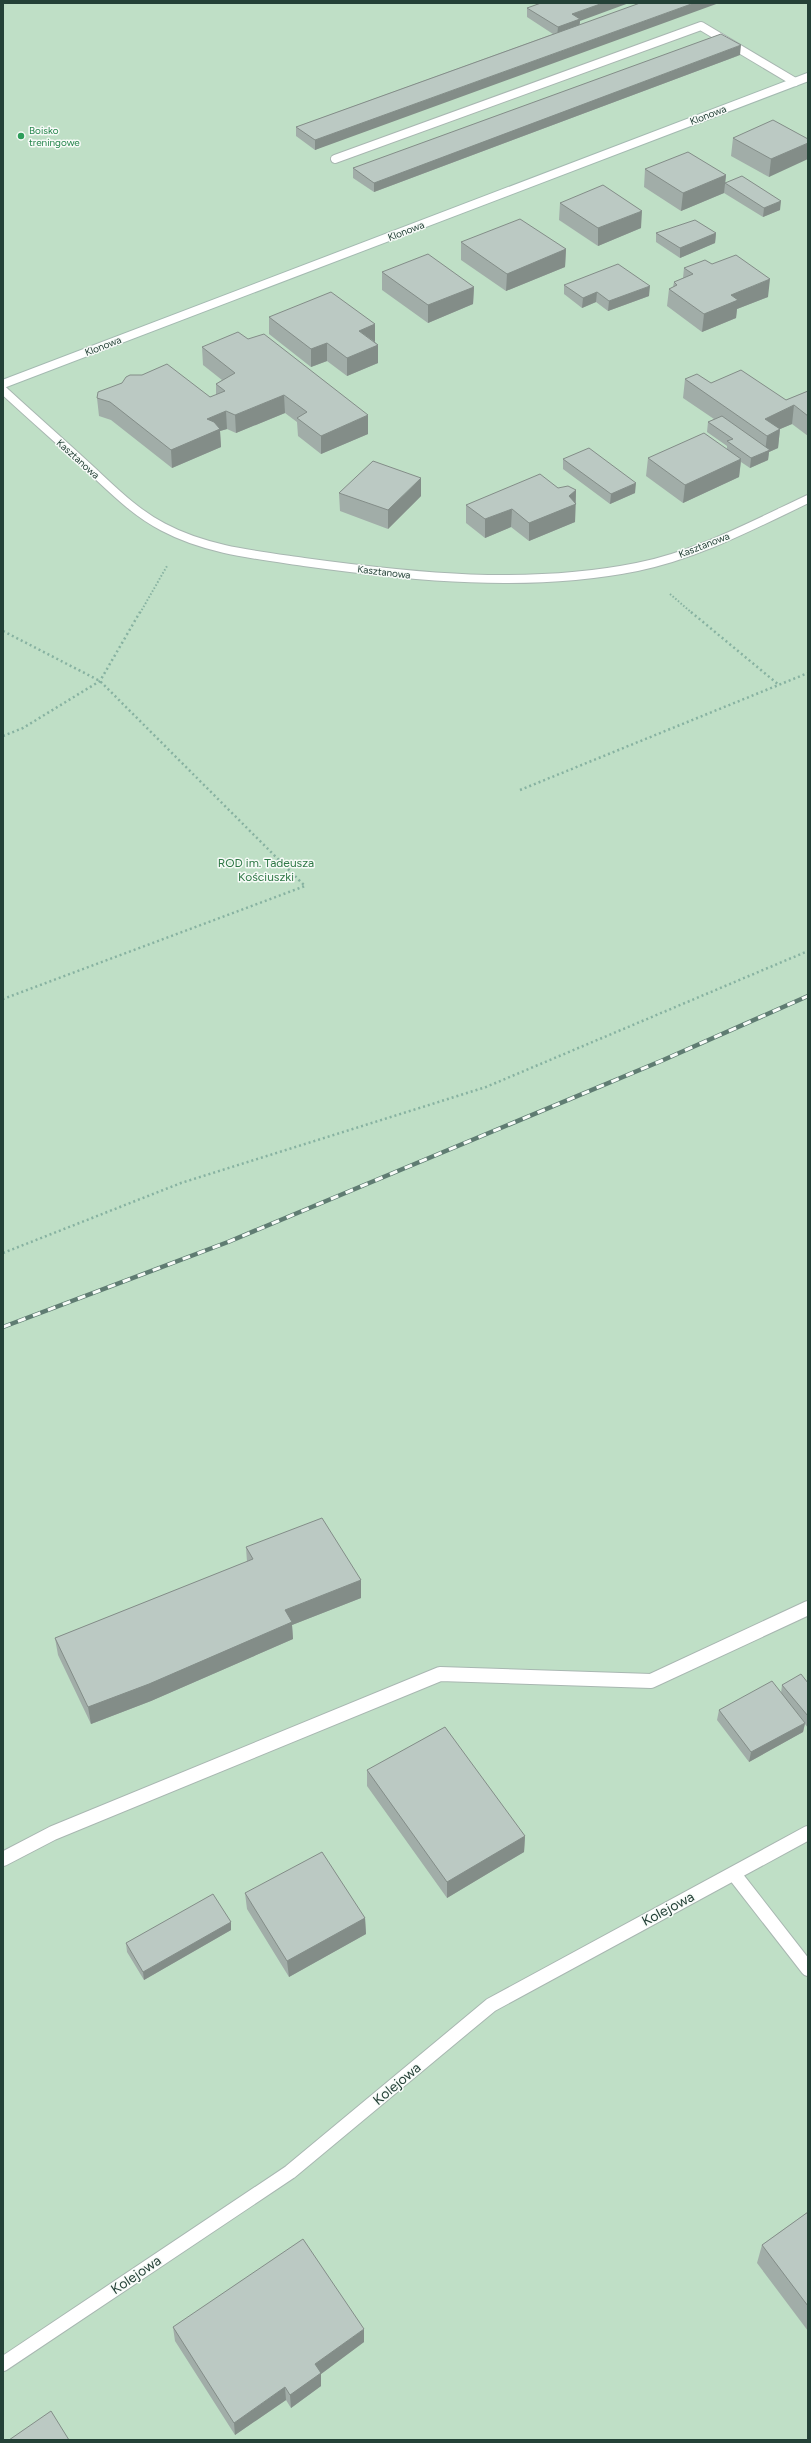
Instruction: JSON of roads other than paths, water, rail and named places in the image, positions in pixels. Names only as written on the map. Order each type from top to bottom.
[{"type":"street","points":[[335,159],[701,26],[795,82]]},
{"type":"street","name":"Klonowa","points":[[3,384],[808,77]]},
{"type":"street","name":"Kasztanowa","points":[[3,390],[125,502],[148,518],[185,538],[263,555],[330,566],[407,575],[470,579],[538,578],[637,567],[679,555],[731,534],[808,499]]},
{"type":"street","points":[[3,1859],[53,1833],[440,1674],[651,1680],[808,1608]]},
{"type":"street","name":"Kolejowa","points":[[3,2364],[290,2172],[491,2005],[808,1833]]},
{"type":"street","points":[[734,1874],[808,1970]]},
{"type":"railway","points":[[3,1327],[228,1242],[661,1061],[808,996]]},
{"type":"place","name":"Boisko treningowe","points":[[21,136]]},
{"type":"park label","name":"ROD im. Tadeusza Kościuszki","points":[[266,870]]}]
